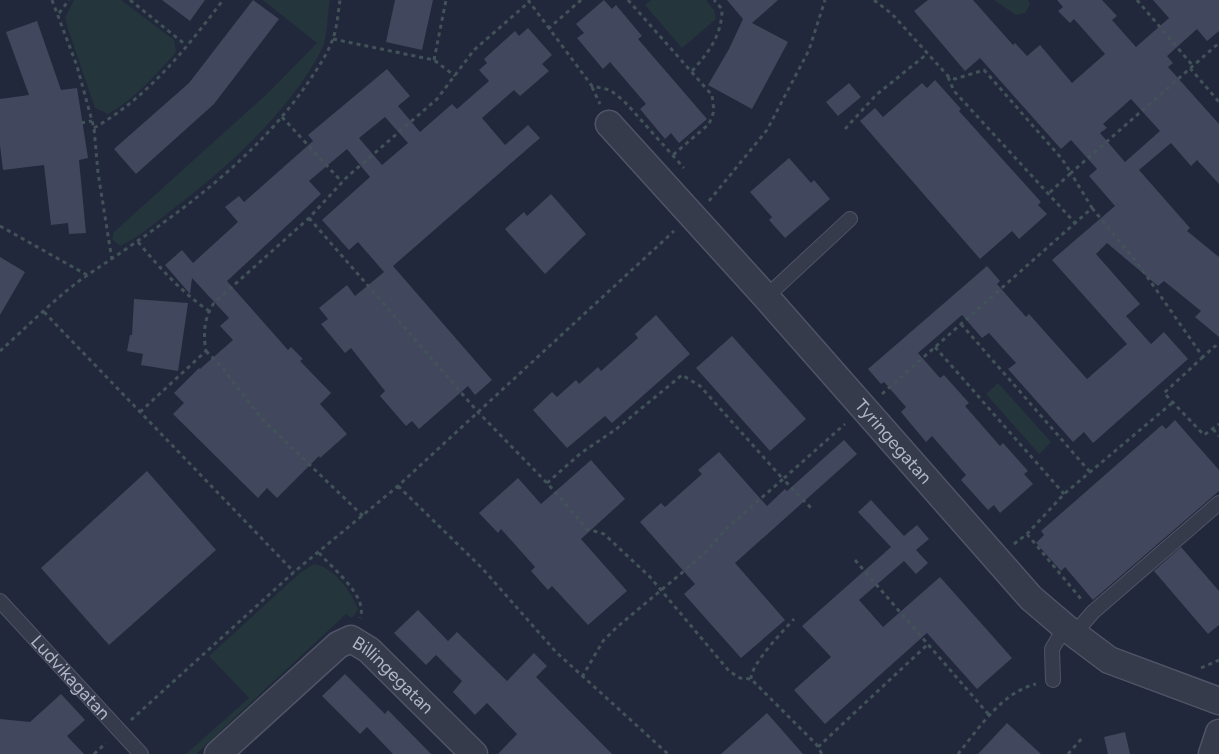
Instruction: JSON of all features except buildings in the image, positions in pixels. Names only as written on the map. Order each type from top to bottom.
[{"type":"street","name":"Tyringegatan","points":[[609,124],[766,297],[871,402],[1031,598],[1069,630],[1110,660],[1219,702]]},
{"type":"street","name":"Billingegatan","points":[[218,754],[338,645],[351,639],[369,650],[474,754]]},
{"type":"street","points":[[1212,754],[1219,733]]},
{"type":"lane","points":[[766,297],[850,219]]},
{"type":"lane","points":[[1053,680],[1052,649],[1069,630],[1093,612],[1219,503]]},
{"type":"lane","name":"Ludvikagatan","points":[[0,601],[141,754]]},
{"type":"path","points":[[52,0],[59,13],[78,66],[94,128],[98,173],[112,260]]},
{"type":"path","points":[[59,13],[69,0]]},
{"type":"path","points":[[130,0],[186,45]]},
{"type":"path","points":[[94,128],[126,107],[168,68],[222,0]]},
{"type":"path","points":[[0,351],[87,275],[138,242],[192,202],[228,172],[282,117],[314,74],[333,39],[340,0]]},
{"type":"path","points":[[434,60],[446,0]]},
{"type":"path","points":[[548,30],[581,0]]},
{"type":"path","points":[[628,0],[712,95],[714,110],[709,124],[673,155]]},
{"type":"path","points":[[692,71],[706,55],[722,25],[722,9],[714,0]]},
{"type":"path","points":[[94,754],[294,572],[398,486],[559,339],[646,254],[712,198],[767,130],[808,50],[824,0]]},
{"type":"path","points":[[874,0],[892,14],[926,54],[948,76],[955,79],[984,70],[1062,160],[1092,208],[1139,265],[1203,357]]},
{"type":"path","points":[[1137,0],[1219,102]]},
{"type":"path","points":[[363,516],[262,419],[220,365],[206,351],[204,338],[208,311],[309,218],[342,182],[437,99],[474,50],[529,2]]},
{"type":"path","points":[[333,39],[434,60],[455,76]]},
{"type":"path","points":[[1050,193],[1219,43]]},
{"type":"path","points":[[845,129],[876,95],[926,54]]},
{"type":"path","points":[[948,76],[954,91],[1050,193],[1076,224]]},
{"type":"path","points":[[282,117],[342,182]]},
{"type":"path","points":[[81,123],[92,122]]},
{"type":"path","points":[[582,677],[603,641],[702,556],[726,529],[1092,208]]},
{"type":"path","points":[[309,218],[478,412],[547,483],[587,529],[604,534],[661,591],[729,671],[740,678],[751,679],[818,747],[822,754]]},
{"type":"path","points":[[0,226],[87,275]]},
{"type":"path","points":[[138,242],[164,273],[189,298],[208,311]]},
{"type":"path","points":[[44,312],[294,572]]},
{"type":"path","points":[[961,324],[1090,472]]},
{"type":"path","points":[[1219,350],[1214,346],[1164,393],[1204,435],[1219,424]]},
{"type":"path","points":[[935,347],[1064,494]]},
{"type":"path","points":[[140,412],[206,351]]},
{"type":"path","points":[[547,483],[581,453],[621,426],[682,375],[700,386],[813,510]]},
{"type":"path","points":[[1011,547],[1027,534],[1064,494],[1172,403]]},
{"type":"path","points":[[1213,429],[1219,436]]},
{"type":"path","points":[[398,486],[482,568],[556,652],[668,754]]},
{"type":"path","points":[[1027,534],[1093,612]]},
{"type":"path","points":[[318,553],[359,596],[362,612],[351,639]]},
{"type":"path","points":[[855,560],[990,716]]},
{"type":"path","points":[[751,679],[751,674],[758,663],[794,619]]},
{"type":"path","points":[[818,747],[927,645]]},
{"type":"path","points":[[958,754],[1004,702],[1024,687],[1053,680]]},
{"type":"path","points":[[1068,754],[1083,737]]},
{"type":"shaded area","points":[[74,0],[121,0],[174,40],[176,52],[153,78],[136,94],[108,114],[95,108],[68,29],[65,18]]},
{"type":"shaded area","points":[[263,0],[330,0],[324,44],[309,72],[275,116],[236,156],[194,193],[154,224],[120,246],[112,239],[114,232],[268,93],[317,43]]},
{"type":"shaded area","points":[[651,0],[706,0],[714,10],[716,19],[682,48],[645,5]]},
{"type":"shaded area","points":[[994,0],[1028,0],[1030,5],[1025,13],[1016,15]]},
{"type":"shaded area","points":[[998,383],[1051,442],[1039,454],[986,394]]},
{"type":"shaded area","points":[[314,564],[329,570],[346,587],[358,609],[352,618],[346,614],[196,754],[186,754],[249,698],[209,656],[300,573]]}]
